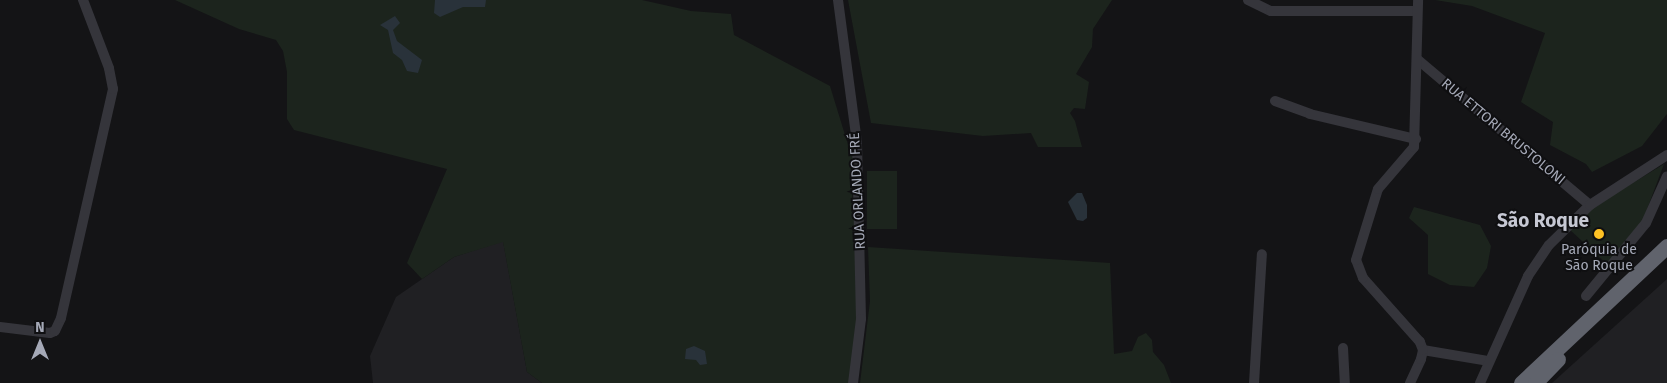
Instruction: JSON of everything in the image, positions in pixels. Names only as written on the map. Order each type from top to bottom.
[{"type":"highway","points":[[1521,383],[1667,246]]},
{"type":"highway","points":[[1535,383],[1667,259]]},
{"type":"highway","points":[[1515,383],[1535,368]]},
{"type":"street","points":[[0,327],[50,333],[55,331],[62,318],[113,89],[110,68],[83,0]]},
{"type":"street","name":"RUA ORLANDO FRÉ","points":[[838,0],[858,143],[861,319],[853,383]]},
{"type":"street","points":[[1248,0],[1271,11],[1417,11]]},
{"type":"street","points":[[1418,0],[1416,139],[1408,157],[1383,180],[1378,189],[1356,260],[1363,278],[1423,350],[1489,361]]},
{"type":"street","name":"RUA ETTORI BRUSTOLONI","points":[[1417,59],[1590,204]]},
{"type":"street","points":[[1275,101],[1310,114],[1416,139]]},
{"type":"street","points":[[1480,383],[1537,262],[1564,228],[1590,204],[1667,155]]},
{"type":"street","points":[[1586,296],[1646,223],[1667,176]]},
{"type":"street","points":[[1254,383],[1262,254]]},
{"type":"street","points":[[1343,348],[1345,383]]},
{"type":"street","points":[[1410,383],[1423,350]]},
{"type":"shaded area","points":[[175,0],[642,0],[691,11],[731,14],[734,35],[830,86],[849,148],[854,148],[852,192],[857,258],[857,319],[849,383],[542,383],[527,372],[503,242],[454,257],[422,279],[407,263],[447,169],[294,130],[287,119],[287,72],[283,51],[276,40],[239,29]]},
{"type":"shaded area","points":[[435,0],[486,0],[485,7],[463,7],[440,17],[434,13]]},
{"type":"shaded area","points":[[848,0],[1112,0],[1093,29],[1092,47],[1076,74],[1089,82],[1085,109],[1074,108],[1070,113],[1075,121],[1082,147],[1038,147],[1031,133],[983,136],[871,123]]},
{"type":"shaded area","points":[[1435,0],[1667,0],[1667,114],[1642,146],[1592,172],[1586,164],[1550,145],[1553,122],[1521,102],[1545,33],[1472,6]]},
{"type":"shaded area","points":[[395,16],[400,23],[393,30],[397,41],[422,60],[418,73],[407,71],[402,60],[393,53],[388,30],[380,25]]},
{"type":"shaded area","points":[[1664,164],[1643,220],[1609,266],[1569,229],[1593,207]]},
{"type":"shaded area","points":[[867,171],[897,171],[897,229],[867,229]]},
{"type":"shaded area","points":[[1077,193],[1082,193],[1087,205],[1087,218],[1083,221],[1077,220],[1068,202]]},
{"type":"shaded area","points":[[1414,207],[1480,225],[1491,246],[1487,268],[1474,287],[1450,285],[1428,274],[1428,235],[1409,218]]},
{"type":"shaded area","points":[[503,241],[527,372],[542,383],[373,383],[370,356],[396,297],[454,257]]},
{"type":"shaded area","points":[[868,247],[1110,263],[1114,354],[1132,351],[1138,337],[1146,333],[1152,340],[1153,352],[1164,365],[1171,383],[860,383],[870,301]]},
{"type":"shaded area","points":[[1667,279],[1667,383],[1552,383]]},
{"type":"shaded area","points":[[694,346],[705,351],[707,364],[700,365],[696,360],[685,359],[686,349]]},
{"type":"place","name":"Paróquia de São Roque","points":[[1599,234]]},
{"type":"district","name":"São Roque","points":[[1543,221]]}]
